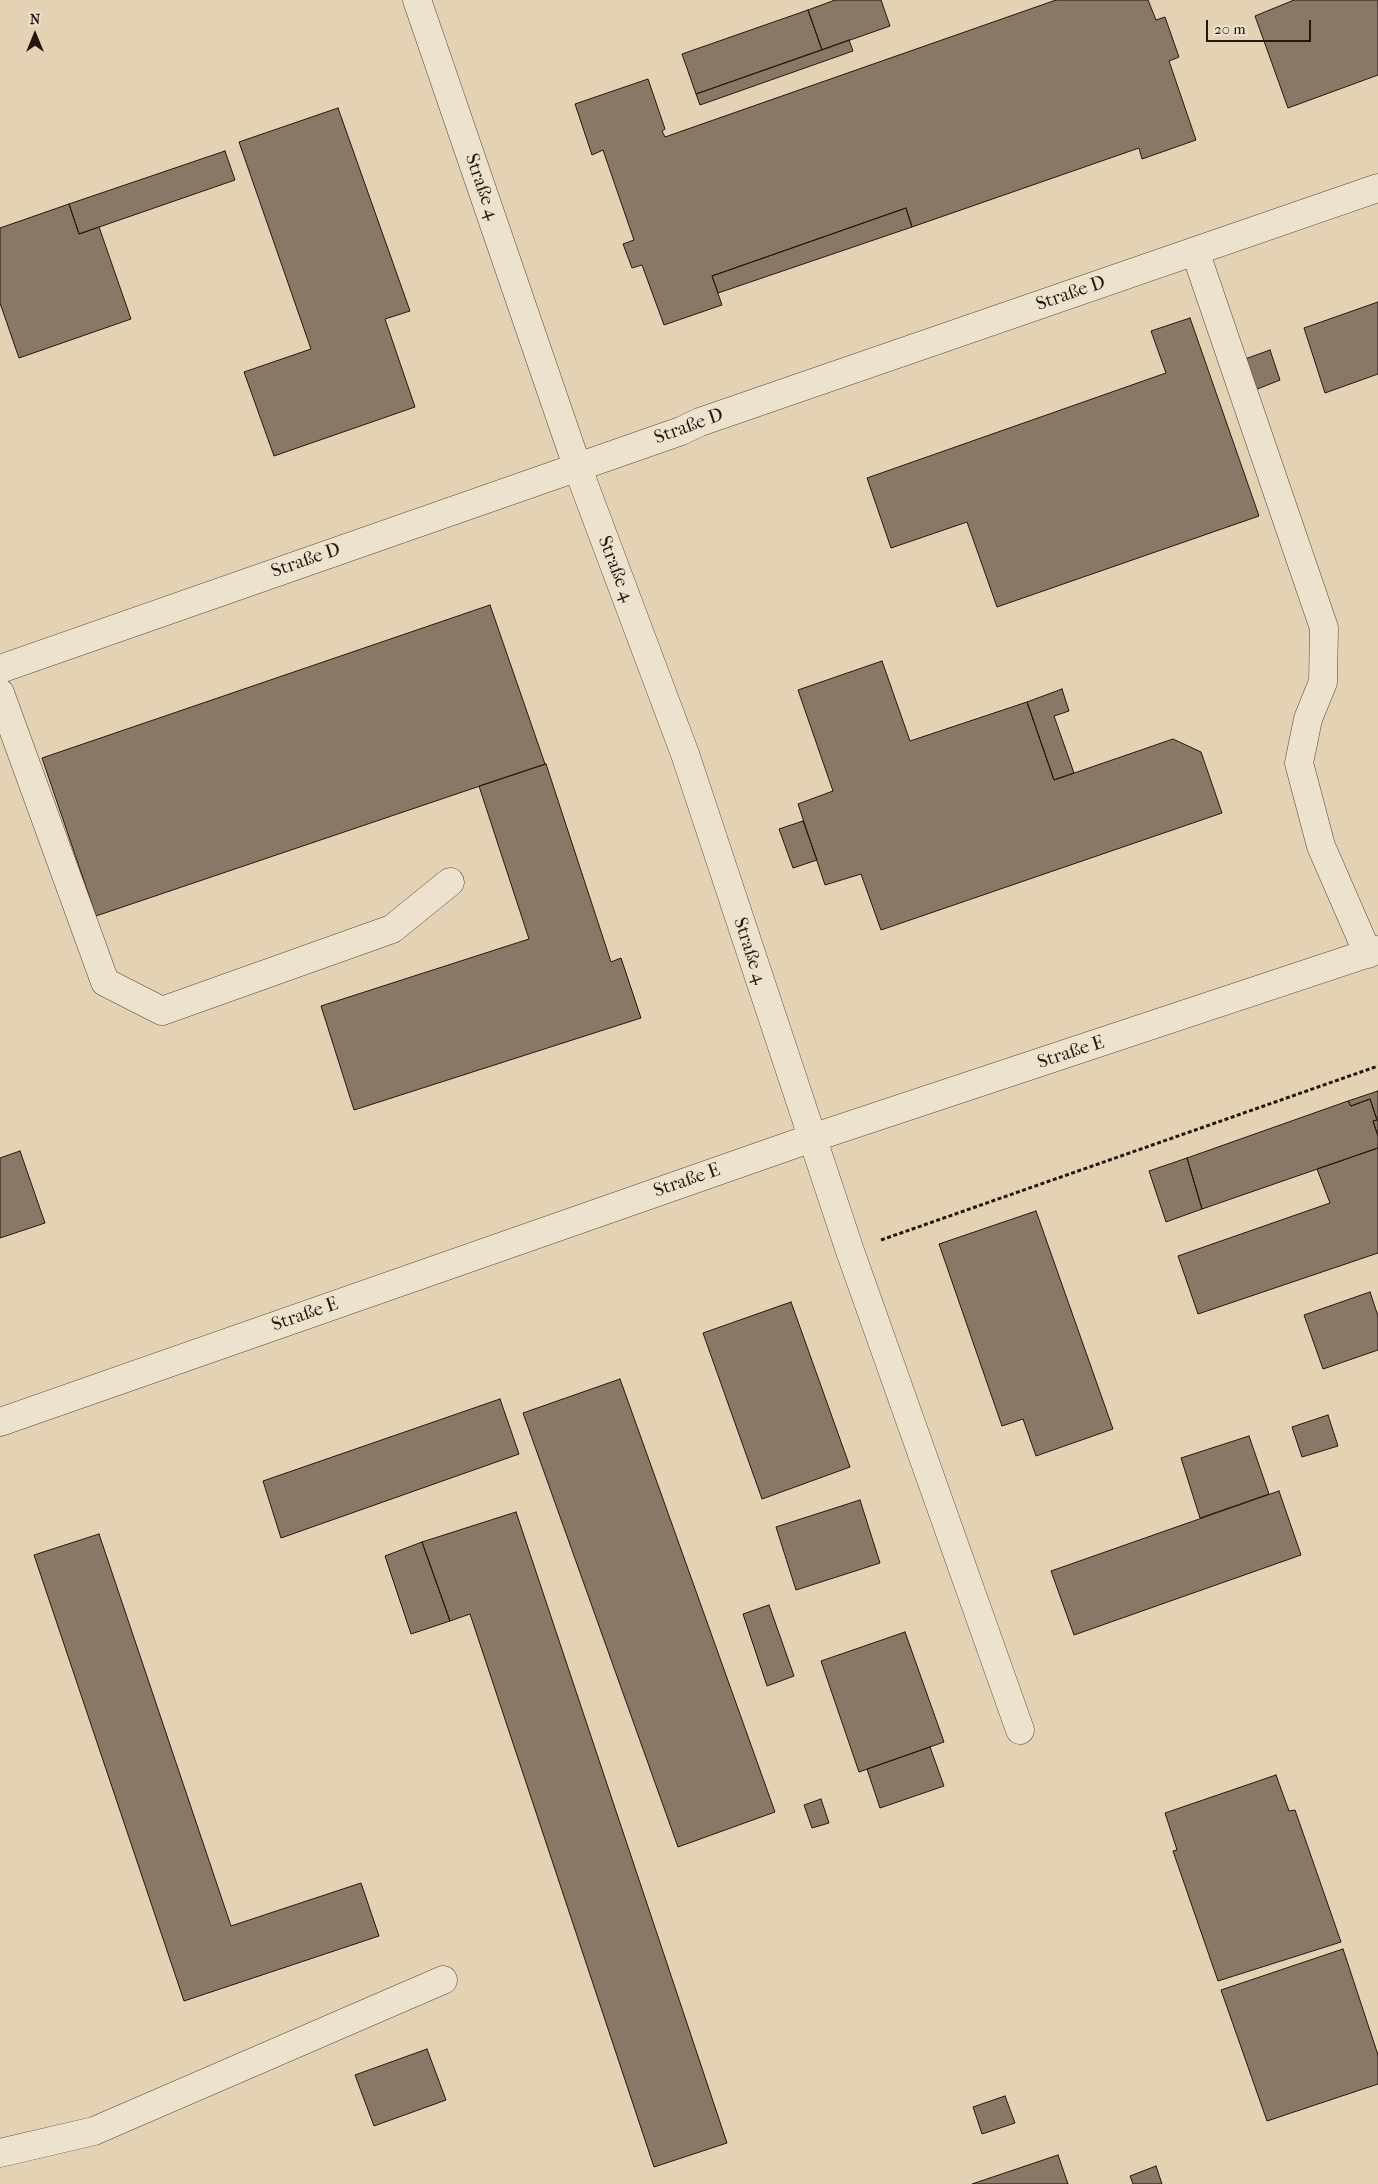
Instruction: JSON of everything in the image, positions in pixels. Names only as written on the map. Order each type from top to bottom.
[{"type":"lane","name":"Straße 4","points":[[417,0],[577,466],[685,754],[850,1251],[1020,1730]]},
{"type":"lane","name":"Straße D","points":[[0,669],[577,466],[1378,188]]},
{"type":"lane","points":[[1195,251],[1324,628],[1323,682],[1308,719],[1298,763],[1321,846],[1373,952]]},
{"type":"lane","points":[[0,693],[105,982],[162,1011],[392,929],[450,882]]},
{"type":"lane","name":"Straße E","points":[[0,1422],[812,1138],[1373,952]]},
{"type":"lane","points":[[0,2153],[94,2131],[443,1980]]},
{"type":"path","points":[[850,1251],[1378,1066]]},
{"type":"building","points":[[835,0],[881,0],[890,26],[822,50],[808,10]]},
{"type":"building","points":[[1056,0],[1148,0],[1156,20],[1165,17],[1179,57],[1169,61],[1196,140],[1142,159],[1139,148],[912,227],[906,208],[712,276],[722,305],[664,325],[642,265],[632,268],[623,244],[634,240],[603,150],[592,155],[575,104],[648,79],[665,129],[662,131],[665,137]]},
{"type":"building","points":[[1294,0],[1378,0],[1378,75],[1288,108],[1255,16]]},
{"type":"building","points":[[808,10],[822,50],[696,94],[682,54]]},
{"type":"building","points":[[849,40],[853,51],[700,105],[696,94]]},
{"type":"building","points":[[338,108],[410,311],[385,319],[415,407],[274,456],[244,372],[311,349],[239,142]]},
{"type":"building","points":[[225,151],[235,180],[79,234],[69,204]]},
{"type":"building","points":[[69,204],[79,234],[99,227],[131,319],[19,358],[0,303],[0,228]]},
{"type":"building","points":[[906,208],[912,227],[718,293],[712,276]]},
{"type":"building","points":[[1378,302],[1378,374],[1325,393],[1304,328]]},
{"type":"building","points":[[1190,318],[1259,516],[997,607],[967,522],[891,548],[867,478],[1166,373],[1151,331]]},
{"type":"building","points":[[1270,350],[1280,380],[1255,390],[1245,359]]},
{"type":"building","points":[[490,605],[545,764],[96,916],[42,758]]},
{"type":"building","points":[[882,661],[910,741],[1027,702],[1054,780],[1173,739],[1201,752],[1222,813],[881,930],[861,874],[825,885],[798,804],[833,791],[798,690]]},
{"type":"building","points":[[1062,689],[1069,711],[1054,716],[1074,773],[1054,780],[1027,702]]},
{"type":"building","points":[[546,764],[611,962],[621,958],[641,1018],[354,1110],[321,1006],[529,939],[479,786]]},
{"type":"building","points":[[803,821],[817,860],[793,868],[779,829]]},
{"type":"building","points":[[1378,1091],[1378,1136],[1373,1121],[1377,1120],[1370,1099],[1351,1106],[1348,1101]]},
{"type":"building","points":[[1370,1099],[1377,1120],[1373,1121],[1378,1136],[1378,1148],[1202,1209],[1187,1158],[1348,1101],[1351,1106]]},
{"type":"building","points":[[1378,1148],[1378,1253],[1198,1314],[1178,1256],[1330,1203],[1317,1169]]},
{"type":"building","points":[[20,1151],[45,1223],[0,1238],[0,1158]]},
{"type":"building","points":[[1187,1158],[1202,1209],[1166,1222],[1149,1171]]},
{"type":"building","points":[[1036,1211],[1113,1429],[1036,1456],[1023,1419],[1002,1426],[939,1244]]},
{"type":"building","points":[[1370,1292],[1378,1316],[1378,1350],[1323,1369],[1304,1315]]},
{"type":"building","points":[[791,1302],[850,1467],[762,1499],[703,1333]]},
{"type":"building","points":[[620,1379],[775,1812],[678,1847],[523,1413]]},
{"type":"building","points":[[500,1399],[519,1454],[281,1538],[263,1481]]},
{"type":"building","points":[[1328,1415],[1338,1446],[1302,1457],[1292,1427]]},
{"type":"building","points":[[1249,1436],[1269,1494],[1200,1518],[1181,1458]]},
{"type":"building","points":[[1279,1491],[1301,1555],[1074,1635],[1051,1571]]},
{"type":"building","points":[[860,1500],[880,1563],[796,1590],[776,1527]]},
{"type":"building","points":[[516,1512],[727,2143],[654,2167],[470,1614],[450,1621],[422,1542]]},
{"type":"building","points":[[99,1534],[231,1926],[361,1883],[379,1936],[184,2001],[34,1555]]},
{"type":"building","points":[[422,1542],[450,1621],[411,1634],[385,1556]]},
{"type":"building","points":[[769,1605],[794,1676],[767,1686],[743,1614]]},
{"type":"building","points":[[905,1632],[944,1742],[859,1772],[821,1661]]},
{"type":"building","points":[[930,1747],[944,1786],[880,1808],[867,1769]]},
{"type":"building","points":[[1276,1775],[1289,1811],[1295,1810],[1341,1942],[1218,1981],[1173,1851],[1177,1850],[1165,1813]]},
{"type":"building","points":[[821,1799],[829,1823],[812,1828],[804,1805]]},
{"type":"building","points":[[1343,1949],[1378,2055],[1378,2084],[1267,2121],[1221,1990]]},
{"type":"building","points":[[427,2049],[446,2100],[374,2126],[355,2075]]},
{"type":"building","points":[[1005,2096],[1015,2123],[982,2134],[973,2107]]},
{"type":"building","points":[[1058,2155],[1068,2184],[972,2184]]},
{"type":"building","points":[[1156,2166],[1162,2184],[1133,2184],[1130,2176]]}]
